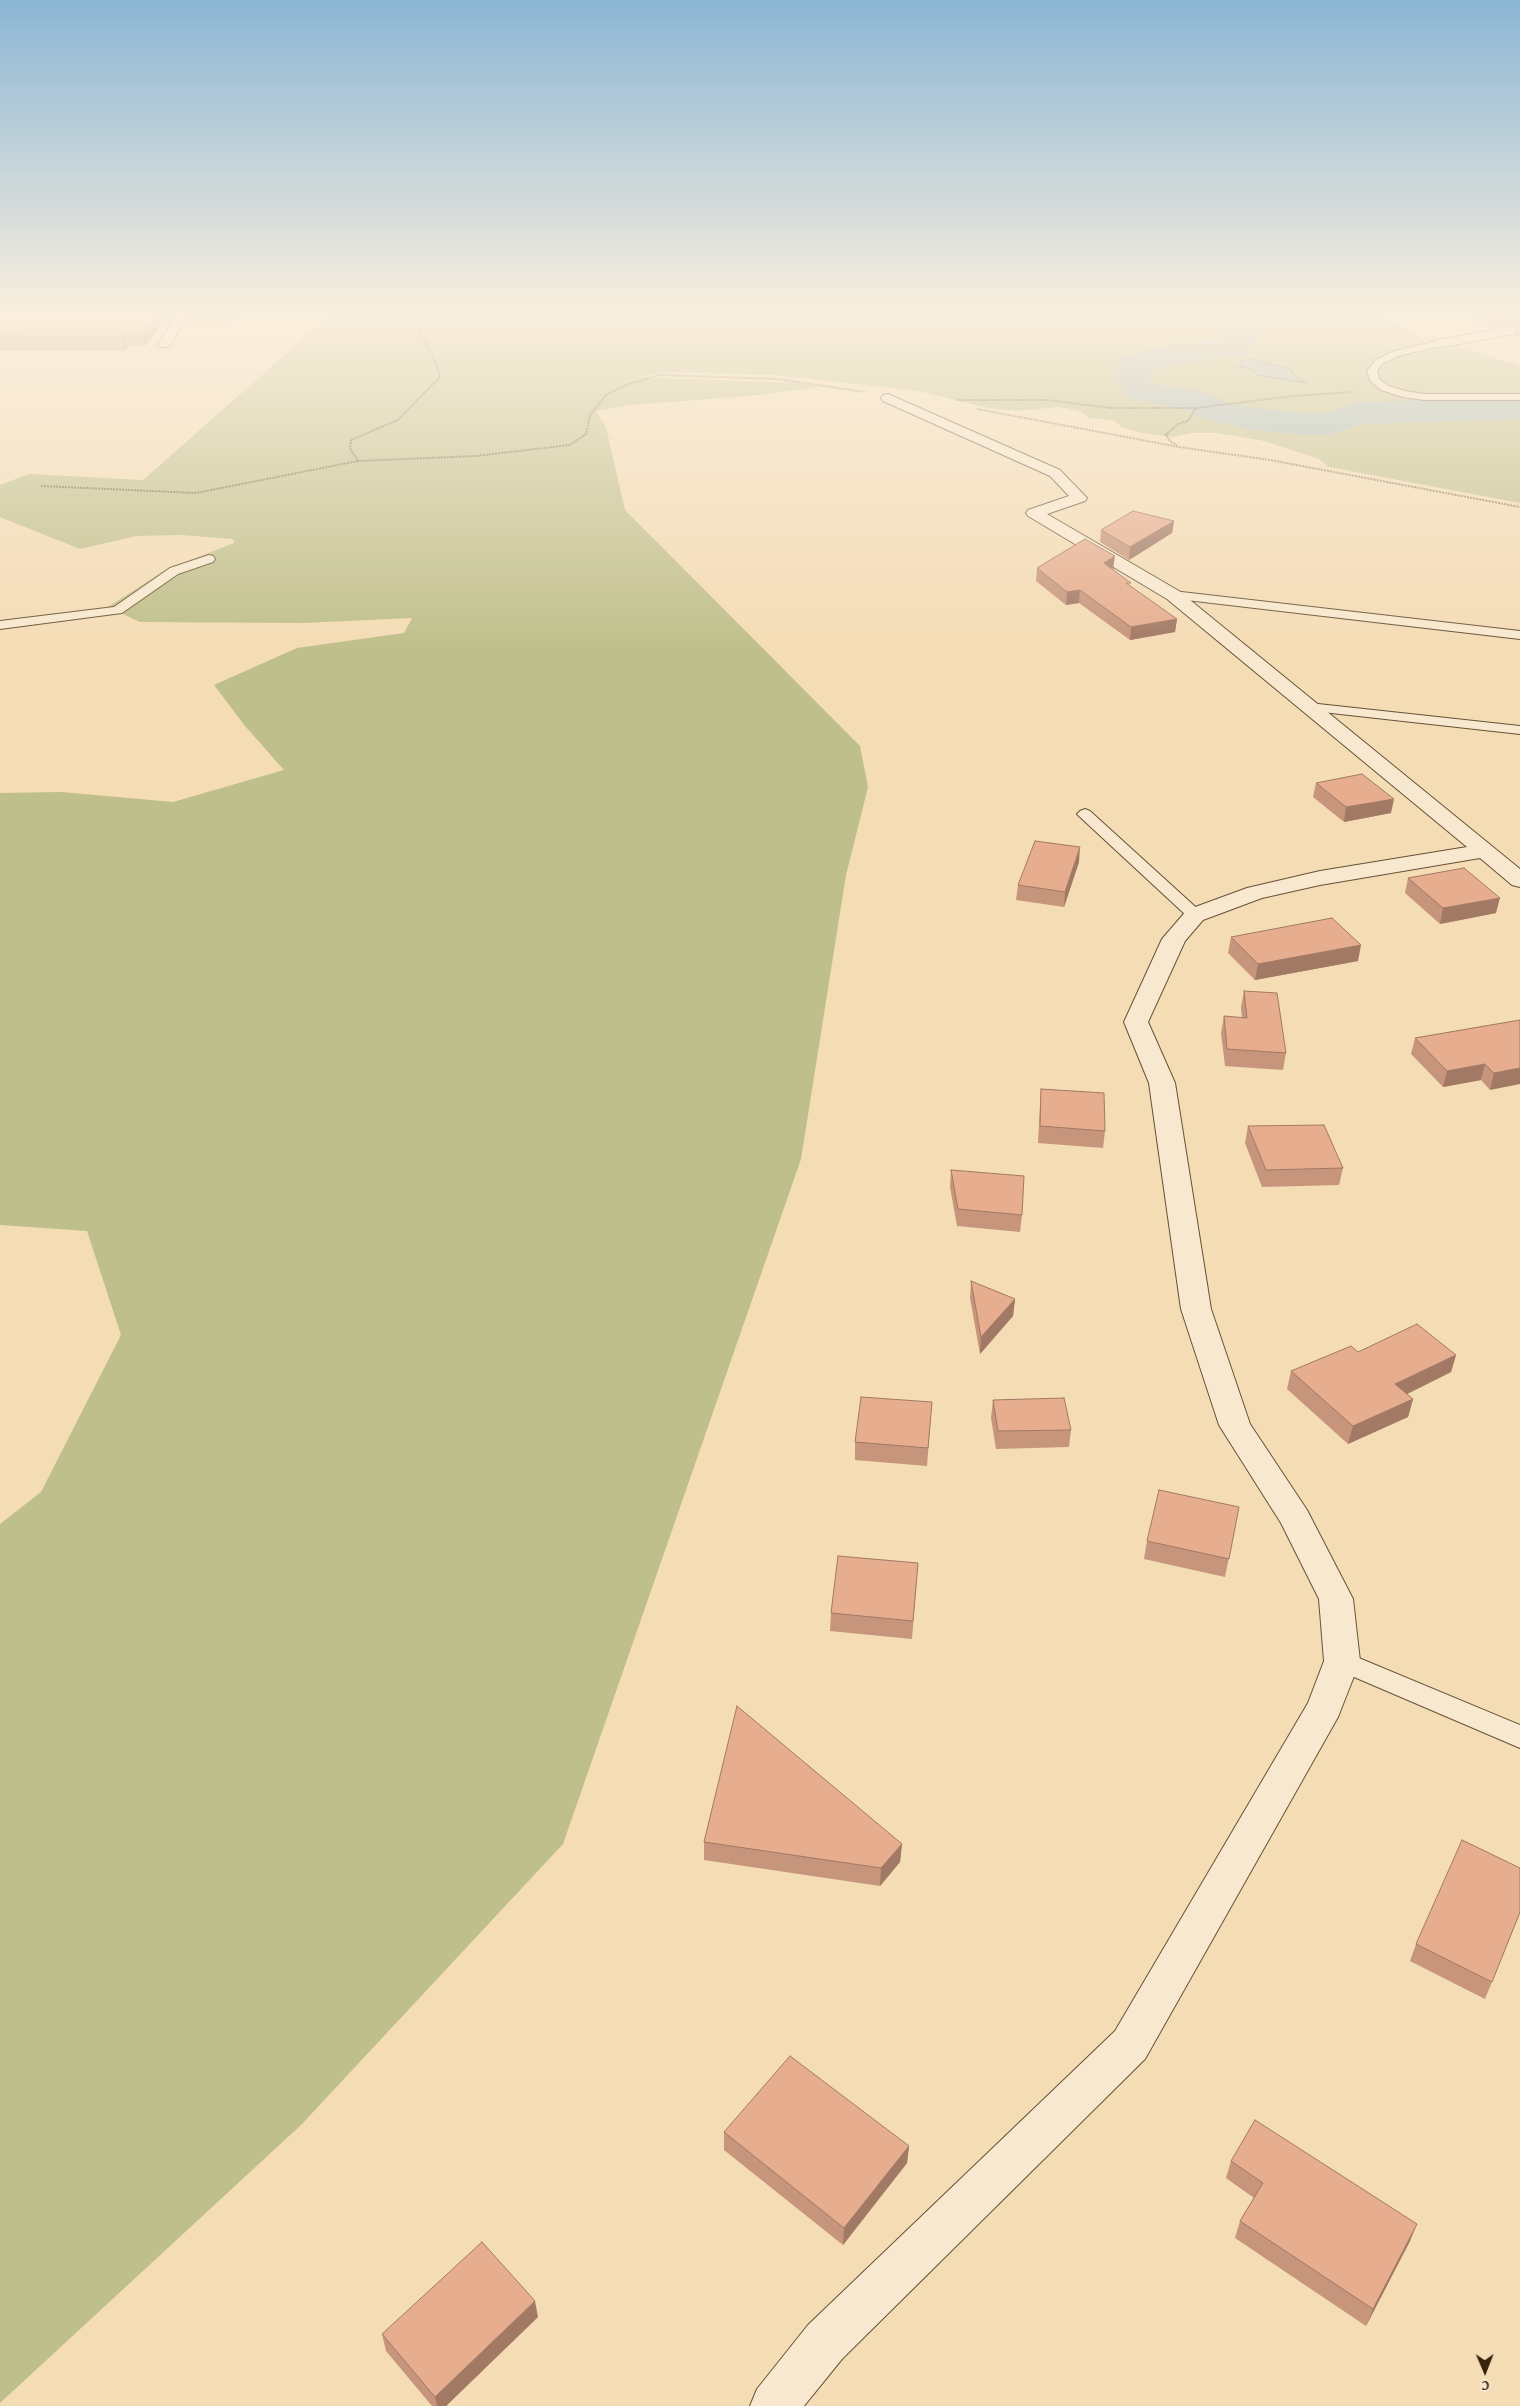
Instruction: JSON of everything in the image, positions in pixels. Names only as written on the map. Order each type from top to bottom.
[{"type":"street","points":[[952,427],[1055,474],[1079,498],[1034,513],[1173,595],[1520,880]]},
{"type":"street","points":[[774,2406],[825,2342],[1130,2045],[1325,1708],[1342,1661],[1336,1599],[1295,1519],[1235,1425],[1196,1309],[1162,1083],[1136,1022],[1174,939],[1195,915],[1255,893],[1320,878],[1484,851]]},
{"type":"lane","points":[[0,625],[118,610],[174,571],[209,559]]},
{"type":"lane","points":[[1173,595],[1520,635]]},
{"type":"lane","points":[[1308,707],[1520,730]]},
{"type":"lane","points":[[1085,814],[1195,915]]},
{"type":"lane","points":[[1342,1661],[1520,1737]]},
{"type":"path","points":[[358,461],[350,449],[351,440],[381,427]]},
{"type":"path","points":[[41,486],[196,493],[358,461],[485,455],[570,446],[586,434],[587,427]]},
{"type":"path","points":[[1075,427],[1179,447],[1270,460],[1520,508]]},
{"type":"path","points":[[1175,427],[1166,436],[1170,442],[1179,447]]},
{"type":"green space","points":[[203,427],[606,427],[625,510],[860,746],[868,787],[846,875],[801,1159],[563,1844],[301,2125],[0,2403],[0,1524],[41,1492],[121,1335],[87,1231],[0,1225],[0,793],[61,792],[173,802],[284,770],[245,726],[214,685],[297,648],[404,633],[412,618],[303,623],[140,622],[108,607],[167,569],[234,543],[233,539],[182,535],[136,536],[80,549],[0,517],[0,485],[29,474],[143,480]]},
{"type":"green space","points":[[1123,427],[1520,427],[1520,503],[1329,467],[1319,459],[1264,441],[1217,433],[1192,433],[1172,437],[1141,433]]},
{"type":"building","points":[[1133,511],[1174,521],[1130,547],[1101,530]]},
{"type":"building","points":[[1085,539],[1115,556],[1104,563],[1131,583],[1126,583],[1177,619],[1131,627],[1080,590],[1067,592],[1037,568]]},
{"type":"building","points":[[1362,774],[1394,799],[1346,807],[1316,783]]},
{"type":"building","points":[[1035,841],[1080,847],[1065,892],[1018,885]]},
{"type":"building","points":[[1464,868],[1500,898],[1443,908],[1408,878]]},
{"type":"building","points":[[1332,918],[1361,945],[1258,964],[1231,937]]},
{"type":"building","points":[[1244,991],[1277,993],[1286,1053],[1227,1049],[1224,1016],[1247,1018]]},
{"type":"building","points":[[1520,1020],[1520,1068],[1494,1073],[1485,1064],[1447,1071],[1415,1038]]},
{"type":"building","points":[[1041,1089],[1104,1093],[1105,1131],[1040,1126]]},
{"type":"building","points":[[1324,1125],[1343,1168],[1266,1170],[1248,1126]]},
{"type":"building","points":[[951,1170],[1024,1176],[1022,1215],[958,1209]]},
{"type":"building","points":[[971,1281],[1015,1299],[981,1337]]},
{"type":"building","points":[[1417,1324],[1456,1355],[1395,1384],[1413,1399],[1353,1426],[1291,1371],[1351,1346],[1358,1352]]},
{"type":"building","points":[[861,1397],[932,1402],[928,1448],[855,1442]]},
{"type":"building","points":[[1064,1398],[1071,1430],[998,1431],[993,1400]]},
{"type":"building","points":[[1159,1490],[1239,1507],[1229,1559],[1147,1541]]},
{"type":"building","points":[[838,1556],[918,1563],[913,1621],[831,1613]]},
{"type":"building","points":[[737,1706],[902,1844],[881,1868],[704,1842]]},
{"type":"building","points":[[1462,1840],[1520,1868],[1520,1912],[1492,1982],[1416,1944]]},
{"type":"building","points":[[790,2056],[909,2146],[844,2228],[724,2132]]},
{"type":"building","points":[[1255,2120],[1417,2224],[1373,2309],[1240,2221],[1263,2183],[1231,2161]]},
{"type":"building","points":[[482,2242],[535,2301],[435,2397],[382,2334]]}]
